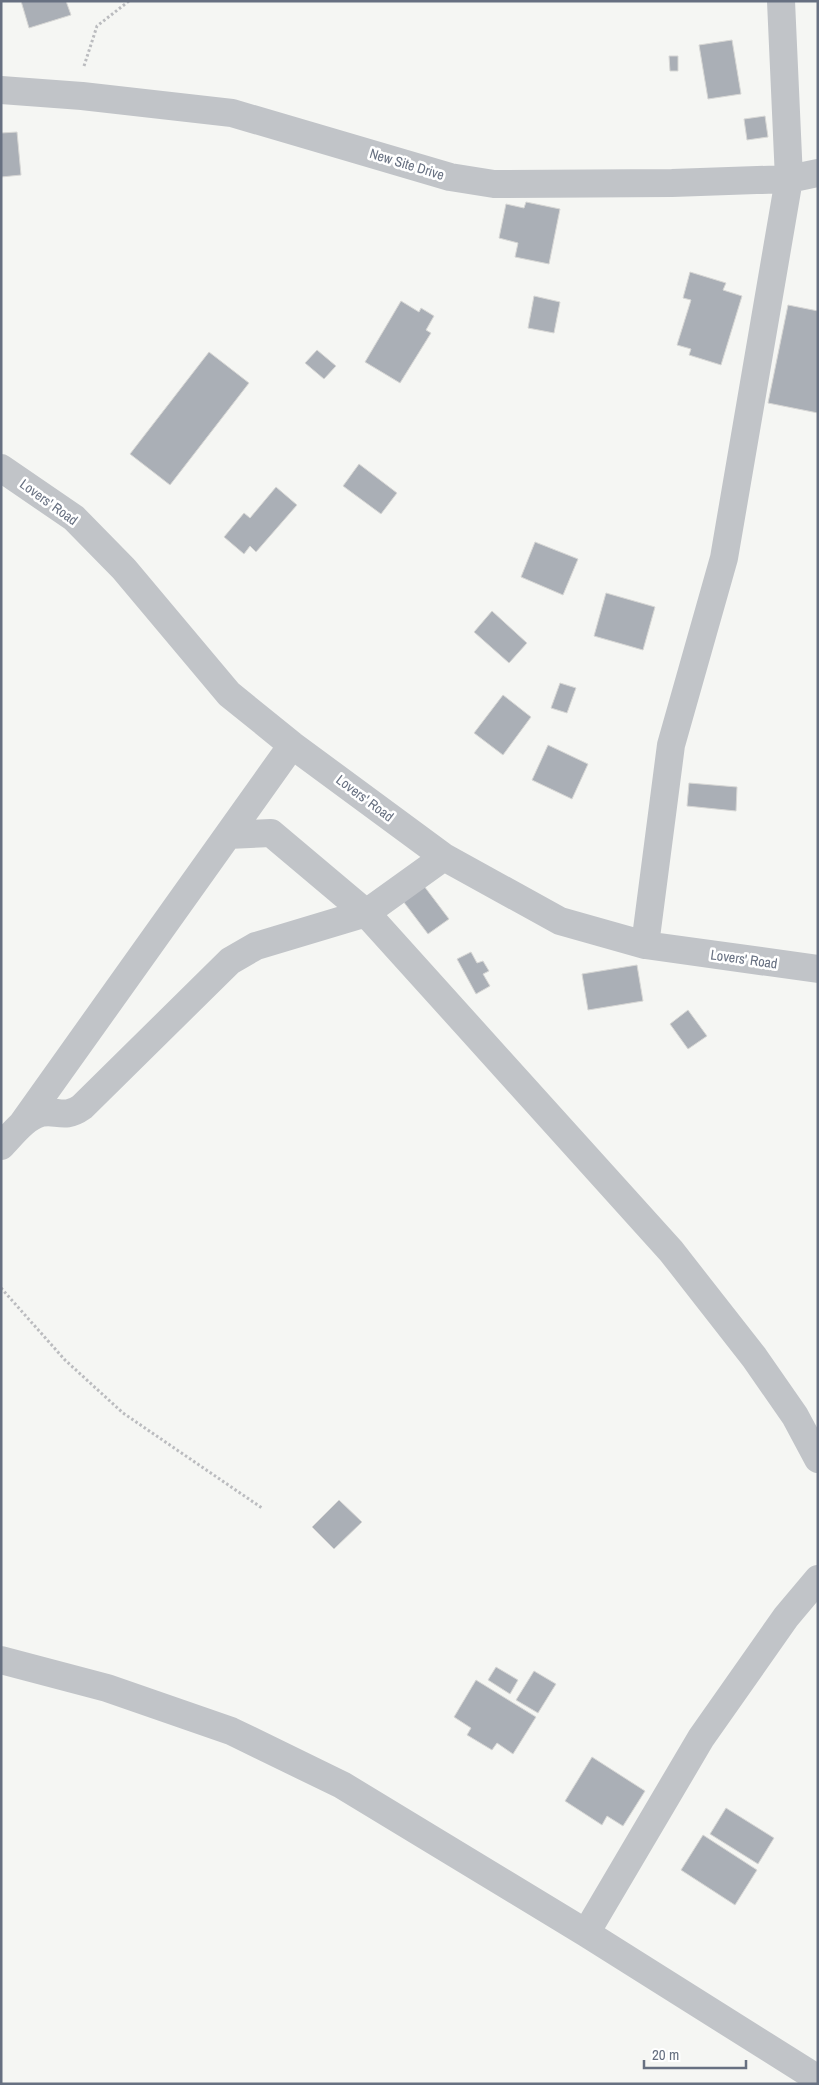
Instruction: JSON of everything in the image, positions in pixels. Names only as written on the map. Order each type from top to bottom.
[{"type":"street","points":[[645,945],[671,744],[724,558],[789,179],[781,1]]},
{"type":"street","name":"New Site Drive","points":[[1,90],[82,96],[232,114],[450,177],[494,184],[672,183],[789,179],[818,173]]},
{"type":"street","name":"Lovers' Road","points":[[1,468],[74,518],[124,569],[229,694],[292,745],[444,857],[560,921],[645,945],[818,969]]},
{"type":"street","points":[[10,1137],[292,745]]},
{"type":"street","points":[[228,835],[271,833],[366,913],[671,1251],[754,1356],[795,1416],[818,1459]]},
{"type":"street","points":[[10,1137],[36,1114],[48,1112],[67,1114],[82,1107],[230,961],[256,946],[366,913],[444,857]]},
{"type":"street","points":[[586,1933],[701,1738],[786,1616],[818,1579]]},
{"type":"street","points":[[1,1660],[107,1688],[231,1731],[342,1785],[586,1933],[818,2079]]},
{"type":"path","points":[[82,96],[84,61],[97,26],[129,1]]},
{"type":"path","points":[[1,1288],[65,1360],[123,1414],[262,1508]]},
{"type":"building","points":[[21,1],[66,1],[71,15],[29,28]]},
{"type":"building","points":[[732,40],[741,94],[708,99],[699,45]]},
{"type":"building","points":[[669,56],[678,56],[678,71],[670,71]]},
{"type":"building","points":[[765,116],[768,137],[747,140],[744,119]]},
{"type":"building","points":[[17,132],[21,175],[1,177],[1,133]]},
{"type":"building","points":[[526,202],[560,209],[549,264],[515,257],[518,243],[499,238],[506,204],[524,208]]},
{"type":"building","points":[[690,272],[726,283],[723,290],[742,296],[721,365],[689,355],[691,349],[677,345],[691,300],[683,298]]},
{"type":"building","points":[[534,296],[560,302],[554,333],[528,328]]},
{"type":"building","points":[[401,301],[419,312],[421,308],[434,316],[426,330],[431,333],[400,383],[365,362]]},
{"type":"building","points":[[788,305],[818,311],[818,413],[768,403]]},
{"type":"building","points":[[317,350],[336,366],[324,379],[305,363]]},
{"type":"building","points":[[209,352],[249,383],[170,485],[130,454]]},
{"type":"building","points":[[359,464],[397,493],[381,514],[343,486]]},
{"type":"building","points":[[276,487],[297,505],[256,552],[250,546],[244,554],[224,537],[244,513],[250,518]]},
{"type":"building","points":[[535,542],[578,559],[563,595],[521,577]]},
{"type":"building","points":[[606,593],[655,607],[643,650],[594,636]]},
{"type":"building","points":[[492,611],[527,643],[509,663],[474,632]]},
{"type":"building","points":[[560,683],[576,688],[567,713],[551,708]]},
{"type":"building","points":[[503,695],[531,717],[503,755],[474,733]]},
{"type":"building","points":[[548,745],[588,764],[572,799],[532,780]]},
{"type":"building","points":[[689,783],[737,787],[736,811],[687,806]]},
{"type":"building","points":[[424,886],[449,919],[428,934],[403,901]]},
{"type":"building","points":[[471,952],[477,963],[483,961],[489,971],[483,974],[490,986],[476,994],[457,959]]},
{"type":"building","points":[[637,965],[643,1001],[588,1010],[582,974]]},
{"type":"building","points":[[688,1010],[707,1036],[688,1049],[670,1024]]},
{"type":"building","points":[[339,1500],[362,1522],[334,1549],[312,1527]]},
{"type":"building","points":[[496,1667],[518,1680],[510,1694],[488,1680]]},
{"type":"building","points":[[534,1671],[556,1684],[538,1713],[516,1700]]},
{"type":"building","points":[[476,1680],[536,1717],[513,1754],[497,1743],[492,1750],[467,1735],[471,1728],[454,1717]]},
{"type":"building","points":[[592,1757],[645,1791],[623,1826],[607,1816],[602,1825],[565,1801]]},
{"type":"building","points":[[726,1808],[774,1838],[758,1864],[710,1834]]},
{"type":"building","points":[[703,1835],[757,1870],[735,1905],[681,1870]]}]
